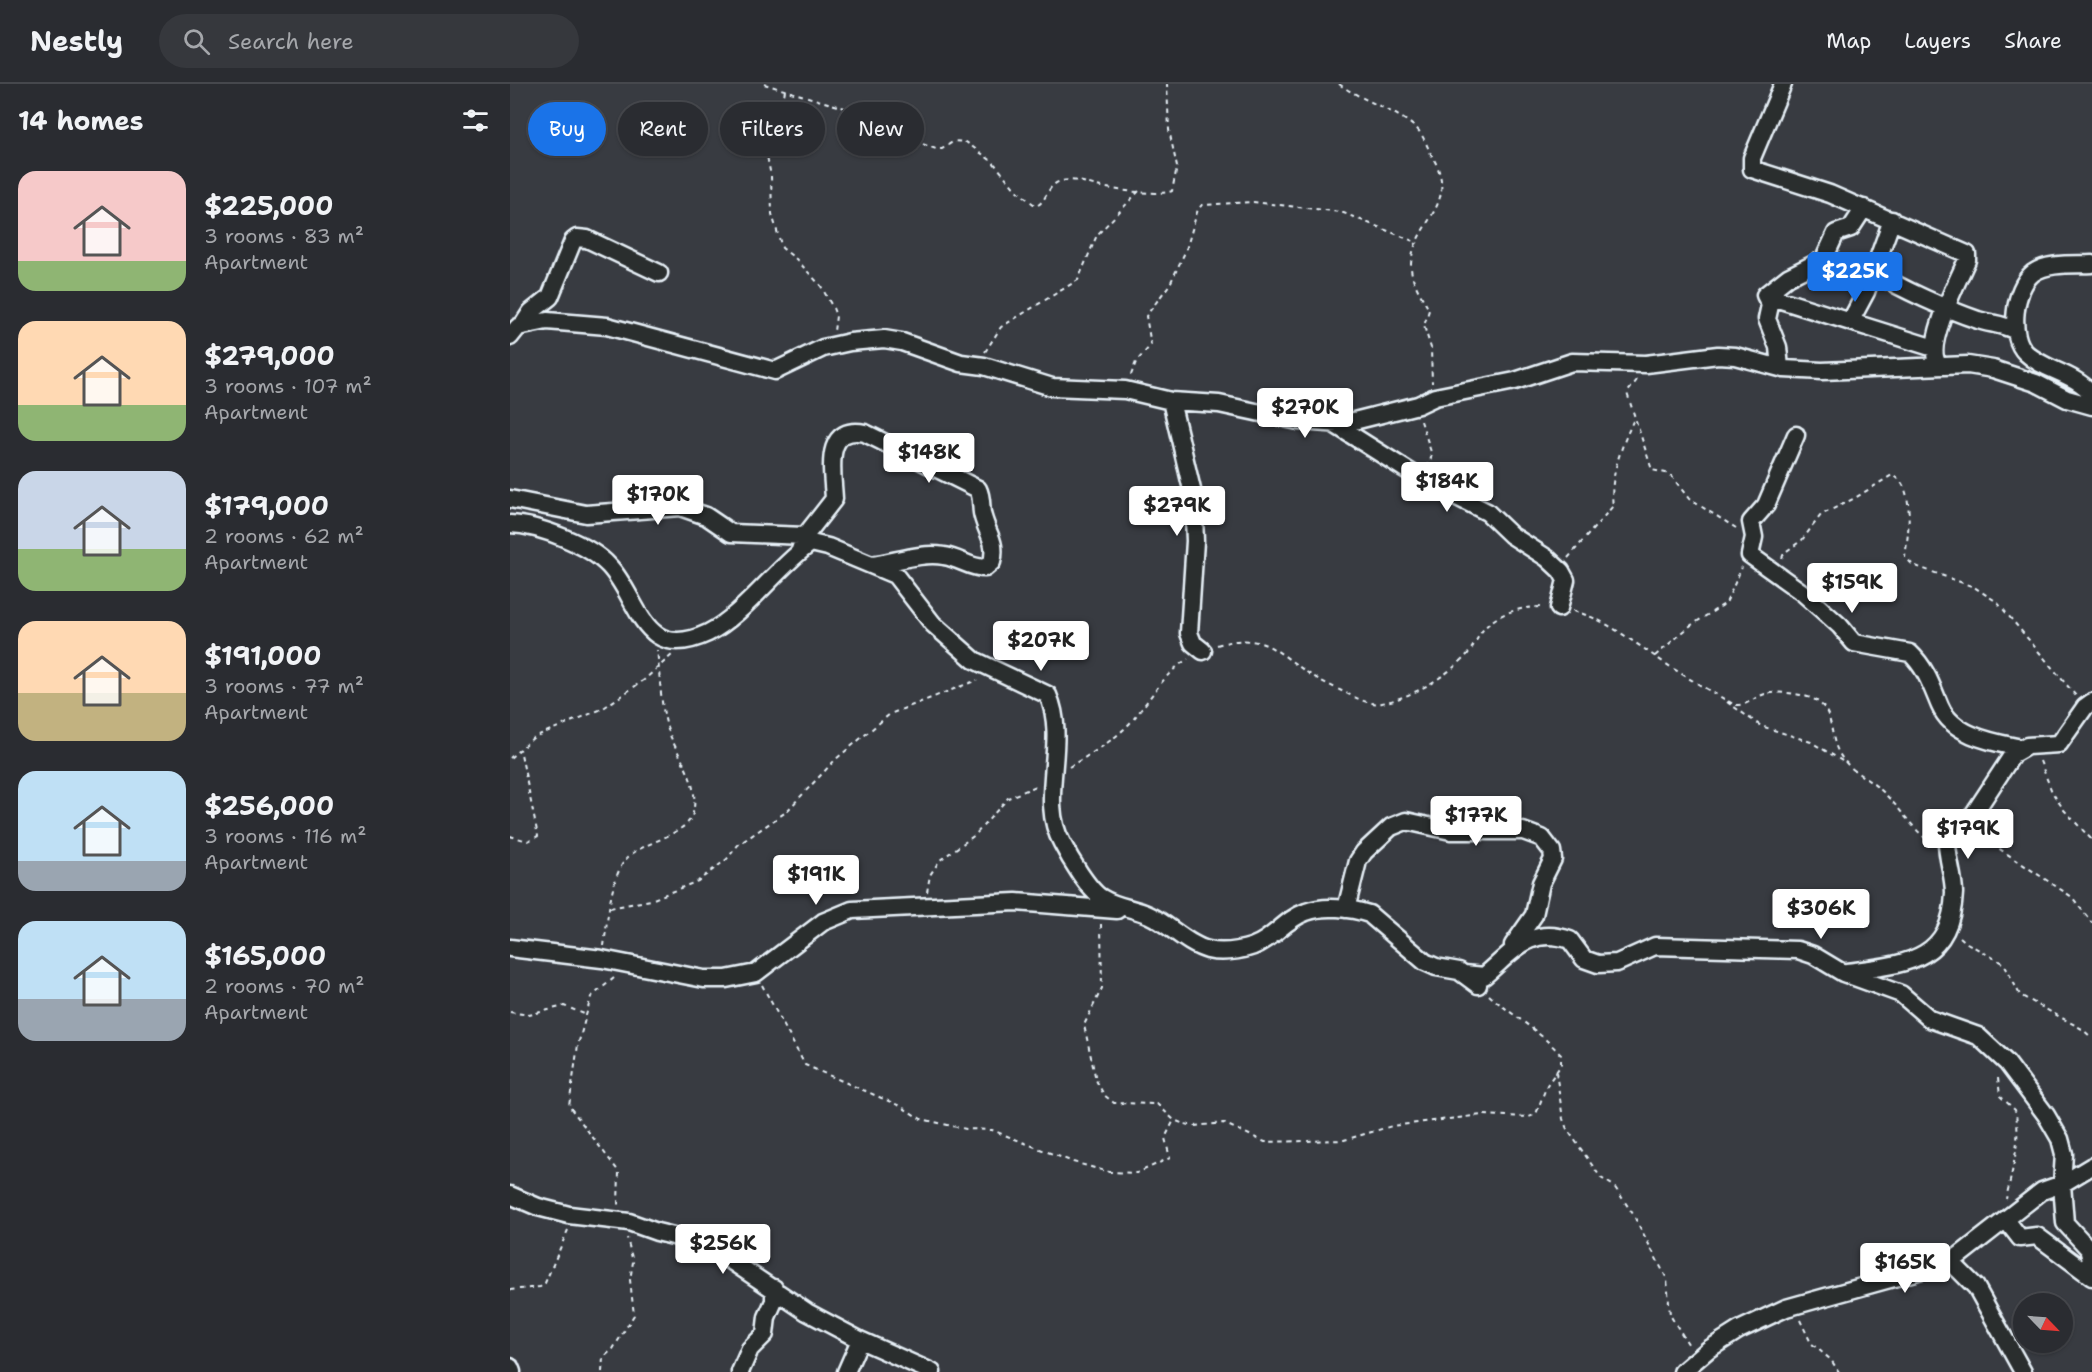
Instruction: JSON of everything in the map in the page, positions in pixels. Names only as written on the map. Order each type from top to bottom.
[{"type":"street","points":[[1783,84],[1752,158],[1752,169],[1864,208],[1967,254],[1967,260],[1946,307],[1934,348],[1933,356],[1939,364]]},
{"type":"street","points":[[1765,295],[1788,277],[1824,259],[1836,233],[1851,228],[1864,208]]},
{"type":"street","points":[[1851,320],[1874,272],[1892,220]]},
{"type":"street","points":[[515,328],[551,295],[573,241],[577,238],[587,239],[659,273]]},
{"type":"street","points":[[2014,330],[2018,304],[2025,284],[2033,273],[2049,267],[2092,264]]},
{"type":"street","points":[[1874,272],[1946,307],[2014,330],[2026,353],[2081,382],[2092,393]]},
{"type":"street","points":[[1765,295],[1851,320],[1934,348]]},
{"type":"street","points":[[1765,295],[1770,305],[1767,319],[1778,347],[1780,368]]},
{"type":"street","points":[[515,328],[547,321],[607,326],[770,370],[780,370],[823,348],[850,342],[884,339],[902,342],[961,363],[984,366],[1052,387],[1104,387],[1171,401],[1219,404],[1298,421],[1334,424],[1379,415],[1430,399],[1491,387],[1572,362],[1631,364],[1672,362],[1718,355],[1735,356],[1780,368],[1822,371],[1939,364],[1993,369],[2036,383],[2067,399],[2092,406]]},
{"type":"street","points":[[1171,401],[1192,494],[1195,541],[1189,633],[1193,643],[1203,651]]},
{"type":"street","points":[[1334,424],[1421,479],[1487,512],[1511,536],[1558,569],[1566,580],[1559,608]]},
{"type":"street","points":[[510,524],[527,526],[552,534],[600,558],[621,582],[641,620],[651,630],[662,638],[692,638],[706,634],[725,621],[803,544],[832,503],[831,459],[835,445],[843,435],[854,431],[865,433],[978,489],[982,516],[994,543],[992,562],[985,568],[976,568],[943,555],[924,555],[870,565]]},
{"type":"street","points":[[1796,435],[1766,505],[1751,522],[1754,536],[1750,555],[1803,592],[1840,626],[1854,643],[1910,652],[1931,682],[1941,709],[1976,738],[2028,747],[2059,744],[2089,705]]},
{"type":"street","points":[[510,499],[586,514],[680,507],[706,516],[730,533],[803,544],[817,543],[895,575],[933,624],[974,660],[1048,695],[1055,730],[1053,815],[1060,841],[1097,895],[1139,910],[1200,947],[1221,951],[1258,944],[1286,923],[1306,912],[1346,909],[1369,914],[1429,965],[1463,974],[1484,976],[1523,941],[1545,938],[1567,939],[1574,943],[1584,959],[1599,964],[1617,963],[1655,946],[1798,950],[1843,973],[1901,994],[1930,1018],[1971,1032],[1988,1044],[2014,1071],[2046,1115],[2060,1139],[2064,1154],[2062,1184],[2066,1223],[2088,1248],[2092,1264]]},
{"type":"street","points":[[1843,973],[1898,965],[1926,955],[1943,936],[1954,892],[1947,844],[1977,810],[2013,754],[2028,747]]},
{"type":"street","points":[[1346,909],[1358,861],[1364,852],[1391,827],[1406,821],[1451,831],[1510,829],[1533,833],[1547,844],[1553,858],[1541,883],[1534,915],[1507,955]]},
{"type":"street","points":[[510,948],[602,959],[705,979],[726,979],[756,973],[823,922],[852,909],[918,908],[1016,902],[1139,910]]},
{"type":"street","points":[[1463,974],[1478,985]]},
{"type":"street","points":[[1682,1372],[1698,1357],[1739,1330],[1794,1306],[1951,1262],[2006,1211],[2042,1191],[2062,1184],[2092,1166]]},
{"type":"street","points":[[510,1195],[538,1207],[574,1216],[625,1222],[706,1244],[807,1312],[860,1340],[932,1372]]},
{"type":"street","points":[[2006,1211],[2020,1238],[2037,1236],[2092,1276]]},
{"type":"street","points":[[1951,1262],[1976,1287],[2023,1372]]},
{"type":"street","points":[[740,1372],[750,1349],[765,1334],[767,1317],[774,1301],[774,1288]]},
{"type":"street","points":[[846,1372],[860,1340]]},
{"type":"street","points":[[510,1367],[512,1372]]},
{"type":"path","points":[[764,84],[875,117],[917,142],[936,149],[942,149],[954,141],[974,146],[993,162],[1024,198],[1036,206],[1042,202],[1047,189],[1062,181],[1075,180],[1107,188],[1169,193],[1176,180],[1177,167],[1167,112],[1167,84]]},
{"type":"path","points":[[1339,84],[1413,126],[1424,139],[1441,170],[1442,190],[1437,207],[1418,243],[1411,265],[1413,278],[1429,310],[1424,326],[1431,348],[1430,399],[1420,427],[1432,458],[1421,479]]},
{"type":"path","points":[[785,90],[778,131],[769,144],[767,156],[771,176],[772,214],[782,248],[796,259],[820,286],[833,308],[836,325],[823,348]]},
{"type":"path","points":[[984,366],[986,348],[997,331],[1078,280],[1097,235],[1139,191]]},
{"type":"path","points":[[1129,391],[1134,366],[1151,345],[1146,316],[1170,284],[1186,250],[1201,206],[1230,201],[1341,212],[1418,243]]},
{"type":"path","points":[[1631,364],[1638,377],[1627,391],[1652,470],[1670,474],[1689,500],[1754,536]]},
{"type":"path","points":[[1558,569],[1613,506],[1612,489],[1615,474],[1624,439],[1634,419]]},
{"type":"path","points":[[1782,558],[1788,549],[1802,540],[1821,515],[1855,498],[1883,479],[1892,475],[1899,478],[1906,487],[1908,523],[1905,557],[1913,565],[1974,587],[1997,602],[2089,705]]},
{"type":"path","points":[[1655,656],[1690,626],[1726,603],[1750,555]]},
{"type":"path","points":[[918,908],[926,894],[934,867],[940,860],[975,835],[1008,798],[1054,780],[1122,731],[1179,664],[1220,644],[1254,640],[1272,645],[1311,675],[1332,687],[1368,702],[1382,703],[1426,686],[1450,672],[1468,654],[1489,622],[1503,614],[1522,608],[1559,608],[1599,619],[1620,630],[1655,656],[1735,705],[1744,705],[1764,694],[1791,693],[1820,703],[1829,714],[1838,752],[1846,763]]},
{"type":"path","points":[[510,758],[534,737],[602,708],[644,680],[692,638]]},
{"type":"path","points":[[602,959],[610,908],[621,867],[627,858],[682,828],[693,812],[694,798],[687,769],[665,722],[659,666]]},
{"type":"path","points":[[610,908],[651,900],[698,881],[727,859],[738,845],[786,812],[836,759],[890,714],[997,672]]},
{"type":"path","points":[[1723,698],[1761,726],[1811,742],[1846,763],[1888,796],[1911,825],[1950,862]]},
{"type":"path","points":[[2028,747],[2064,810],[2092,840]]},
{"type":"path","points":[[510,836],[528,841],[538,836],[520,749]]},
{"type":"path","points":[[1961,829],[1976,834],[2050,880],[2077,902],[2092,924]]},
{"type":"path","points":[[1104,909],[1100,933],[1102,988],[1084,1025],[1096,1080],[1104,1095],[1114,1103],[1157,1104],[1174,1120],[1194,1126],[1223,1123],[1265,1142],[1344,1140],[1412,1123],[1482,1115],[1532,1116],[1539,1110],[1547,1085],[1563,1059],[1549,1041],[1510,1014],[1478,985]]},
{"type":"path","points":[[1950,915],[1955,928],[1967,943],[2004,964],[2020,995],[2082,1029],[2092,1038]]},
{"type":"path","points":[[602,1372],[603,1358],[613,1348],[634,1315],[630,1280],[633,1262],[627,1242],[625,1222],[617,1207],[619,1172],[569,1106],[578,1045],[594,992],[635,965]]},
{"type":"path","points":[[756,973],[805,1065],[900,1106],[921,1119],[966,1129],[992,1130],[1073,1162],[1109,1172],[1137,1173],[1170,1158],[1165,1138],[1174,1120]]},
{"type":"path","points":[[510,1012],[529,1015],[564,1006],[586,1015]]},
{"type":"path","points":[[1556,1072],[1563,1119],[1567,1129],[1601,1178],[1614,1186],[1633,1214],[1667,1279],[1670,1315],[1698,1357]]},
{"type":"path","points":[[1996,1076],[2000,1096],[2016,1110],[2018,1127],[2006,1211]]},
{"type":"path","points":[[510,1290],[540,1287],[545,1283],[574,1216]]},
{"type":"path","points":[[1794,1306],[1811,1342],[1831,1360],[1839,1372]]}]
